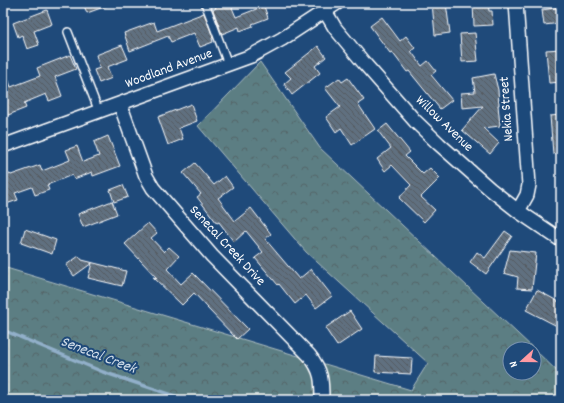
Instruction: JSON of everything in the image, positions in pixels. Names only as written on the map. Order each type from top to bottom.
[{"type":"street","name":"Woodland Avenue","points":[[3,146],[251,56],[282,39],[337,3]]},
{"type":"street","name":"Nekia Street","points":[[516,3],[529,185],[527,195],[518,211]]},
{"type":"street","name":"Willow Avenue","points":[[325,11],[335,28],[416,121],[462,165],[490,189],[518,211],[561,240]]},
{"type":"street","name":"Senecal Creek Drive","points":[[120,104],[146,176],[153,188],[212,256],[316,363],[322,382],[322,400]]},
{"type":"lane","points":[[205,3],[228,64]]},
{"type":"lane","points":[[68,32],[99,112]]},
{"type":"green space","points":[[260,62],[320,148],[525,341],[502,341],[502,381],[542,381],[542,357],[561,375],[561,400],[3,400],[3,267],[411,390],[428,363],[306,252],[198,126]]},
{"type":"building","points":[[83,3],[112,3],[112,4],[87,13]]},
{"type":"building","points":[[222,3],[230,3],[236,17],[264,6],[268,18],[252,24],[253,26],[240,31],[239,27],[222,34],[213,10],[216,8],[215,6]]},
{"type":"building","points":[[432,3],[446,3],[450,33],[435,35]]},
{"type":"building","points":[[473,3],[488,3],[489,11],[492,11],[493,25],[474,26]]},
{"type":"building","points":[[561,7],[561,23],[544,25],[542,10]]},
{"type":"building","points":[[47,10],[52,24],[34,31],[39,45],[27,49],[22,35],[18,37],[13,23]]},
{"type":"building","points":[[204,13],[213,37],[213,42],[200,47],[194,33],[171,42],[168,36],[130,51],[124,33],[154,22],[157,31]]},
{"type":"building","points":[[382,17],[400,41],[406,36],[415,48],[411,51],[422,66],[428,61],[436,71],[431,75],[452,100],[440,109],[409,71],[407,72],[392,52],[390,53],[370,26]]},
{"type":"building","points":[[475,33],[478,61],[462,62],[460,34]]},
{"type":"building","points":[[122,45],[128,59],[107,67],[112,78],[99,83],[94,70],[100,68],[96,55]]},
{"type":"building","points":[[318,46],[326,57],[315,66],[320,73],[292,95],[284,84],[291,78],[285,72]]},
{"type":"building","points":[[561,49],[561,82],[549,83],[546,50]]},
{"type":"building","points":[[70,55],[76,69],[55,77],[62,96],[49,101],[46,94],[24,103],[26,108],[3,117],[3,67],[11,87],[40,76],[37,68]]},
{"type":"building","points":[[494,74],[498,90],[500,126],[483,128],[499,143],[490,154],[462,130],[483,106],[462,108],[461,93],[475,92],[473,78]]},
{"type":"building","points":[[339,78],[342,82],[348,78],[364,100],[358,104],[375,129],[352,145],[341,128],[336,132],[326,117],[340,107],[325,88]]},
{"type":"building","points":[[191,104],[197,121],[179,128],[183,139],[168,145],[158,117]]},
{"type":"building","points":[[561,115],[561,153],[553,154],[550,116]]},
{"type":"building","points":[[387,124],[410,152],[405,156],[423,174],[430,168],[440,178],[421,197],[435,210],[424,222],[399,198],[411,185],[392,165],[385,171],[377,159],[391,148],[378,131]]},
{"type":"building","points":[[108,136],[120,166],[93,176],[92,172],[74,179],[72,175],[47,185],[49,190],[35,195],[32,187],[15,193],[18,200],[3,205],[3,176],[11,175],[40,165],[42,171],[70,160],[66,150],[77,146],[83,162],[99,156],[94,142]]},
{"type":"building","points":[[195,163],[214,185],[225,176],[233,187],[218,198],[235,221],[251,208],[271,234],[265,239],[299,279],[311,269],[332,296],[316,308],[306,295],[295,304],[255,258],[263,252],[246,231],[234,242],[197,197],[201,194],[183,173]]},
{"type":"building","points":[[123,185],[128,197],[114,202],[110,190]]},
{"type":"building","points":[[112,201],[117,214],[83,227],[78,214]]},
{"type":"building","points":[[148,223],[157,233],[151,238],[164,252],[169,247],[179,256],[167,269],[181,284],[193,273],[248,329],[237,339],[194,293],[182,305],[153,277],[157,278],[125,244]]},
{"type":"building","points":[[25,229],[56,240],[52,254],[21,243]]},
{"type":"building","points":[[505,231],[512,236],[486,274],[470,262],[477,252],[485,258]]},
{"type":"building","points":[[510,250],[536,253],[532,289],[517,288],[518,277],[504,273]]},
{"type":"building","points":[[79,256],[82,260],[126,271],[122,286],[88,278],[92,263],[74,276],[66,265]]},
{"type":"building","points":[[537,290],[561,303],[561,319],[557,326],[526,310]]},
{"type":"building","points":[[350,311],[362,329],[337,346],[325,328]]},
{"type":"building","points":[[376,356],[412,358],[411,374],[375,372]]},
{"type":"waterway","name":"Senecal Creek","points":[[3,330],[103,372],[187,400]]}]
